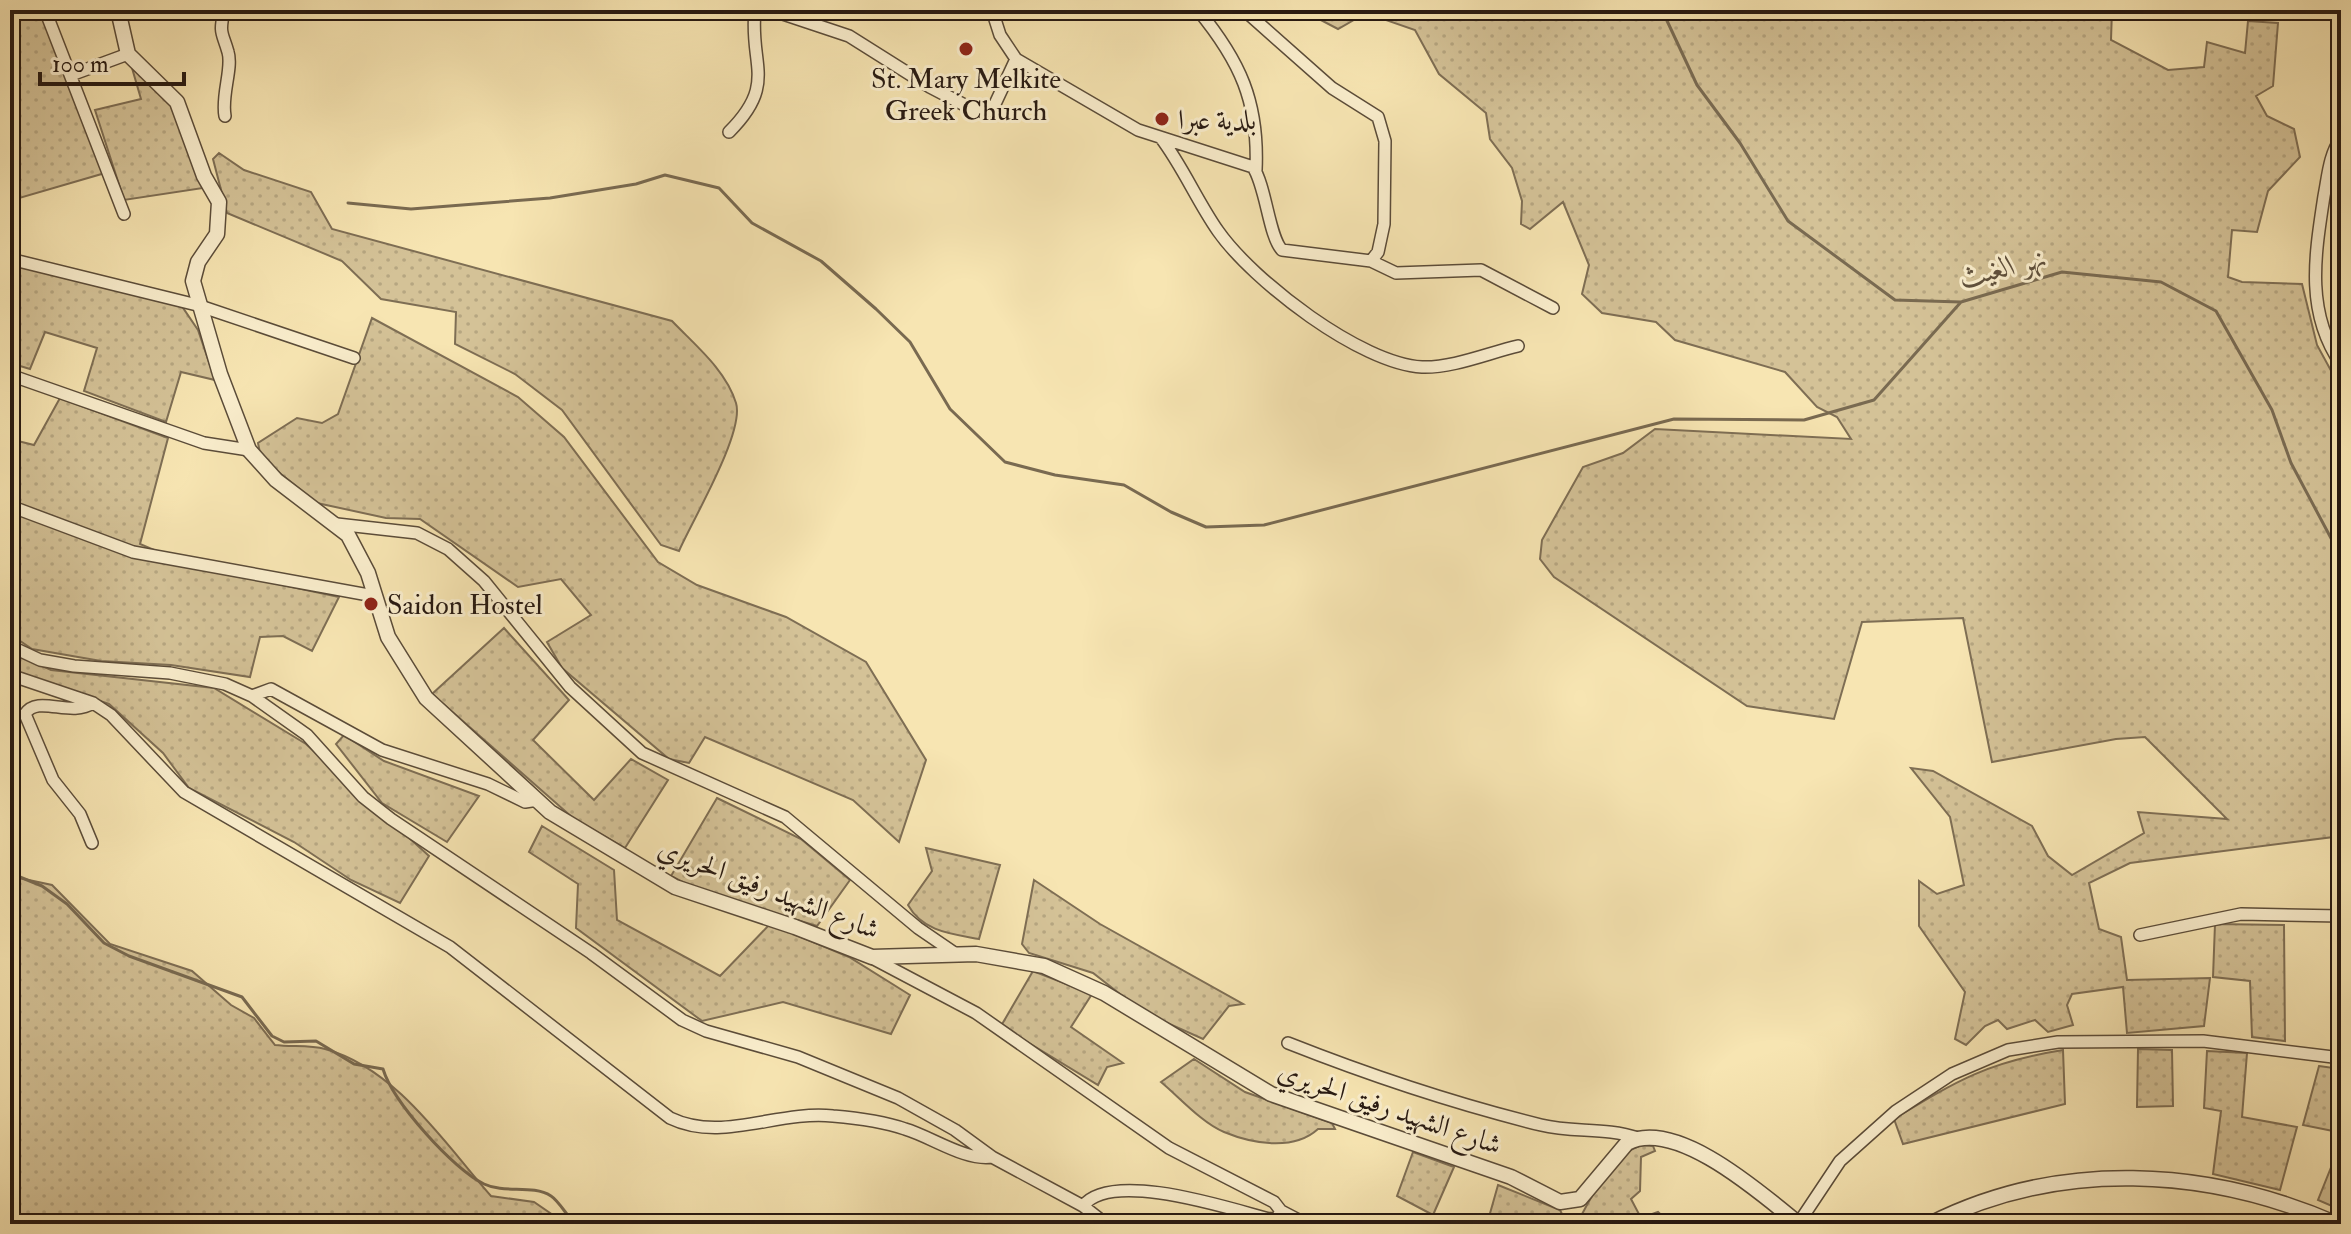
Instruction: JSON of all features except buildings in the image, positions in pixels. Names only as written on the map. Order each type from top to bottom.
[{"type":"street","points":[[45,10],[124,214]]},
{"type":"street","points":[[71,75],[128,54],[118,10]]},
{"type":"street","points":[[224,10],[220,38],[229,54],[222,101],[225,116]]},
{"type":"street","points":[[729,132],[745,112],[760,81],[755,10]]},
{"type":"street","points":[[771,10],[849,36],[930,87],[976,111],[989,110],[995,104],[1016,59]]},
{"type":"street","points":[[992,10],[1000,35],[1016,59],[1138,130],[1241,160],[1256,170]]},
{"type":"street","points":[[1198,10],[1224,42],[1243,76],[1258,143],[1256,170],[1278,247],[1338,259],[1371,261],[1396,273],[1481,270],[1553,308]]},
{"type":"street","points":[[1244,10],[1332,88],[1378,117],[1385,141],[1384,224],[1378,252],[1371,261]]},
{"type":"street","name":"شارع الشهيد رفيق الحريري","points":[[128,54],[177,102],[204,176],[219,202],[217,234],[194,273],[197,305],[237,426],[249,450],[276,480],[337,524],[359,553],[388,637],[426,698],[565,824],[675,887],[795,927],[872,957],[956,954],[1011,958],[1066,974],[1104,993],[1271,1094],[1511,1177],[1565,1203],[1580,1199],[1618,1150],[1638,1138]]},
{"type":"street","points":[[1161,137],[1225,241],[1292,302],[1353,345],[1385,359],[1423,367],[1518,346]]},
{"type":"street","points":[[2341,138],[2328,168],[2313,280],[2326,338],[2341,364]]},
{"type":"street","points":[[10,259],[197,305],[354,358]]},
{"type":"street","points":[[10,375],[204,443],[249,450]]},
{"type":"street","points":[[10,506],[133,552],[374,596]]},
{"type":"street","points":[[337,524],[417,533],[448,549],[484,581],[570,687],[642,753],[785,817],[918,928],[956,954]]},
{"type":"street","points":[[10,646],[40,660],[74,666],[170,673],[225,684],[252,696],[307,735],[363,797],[391,819],[591,953],[682,1020],[706,1031],[798,1057],[874,1087],[943,1122],[992,1157],[1083,1206],[1106,1224]]},
{"type":"street","points":[[10,675],[93,703],[111,715],[184,792],[450,947],[670,1118],[705,1130],[787,1116],[829,1115],[890,1124],[974,1156],[992,1157]]},
{"type":"street","points":[[252,696],[260,690],[275,690],[382,750],[488,784],[525,802],[538,800]]},
{"type":"street","points":[[92,843],[80,814],[53,780],[25,714],[38,706],[78,710],[93,703]]},
{"type":"street","points":[[2140,935],[2241,914],[2341,916]]},
{"type":"street","points":[[872,957],[976,1013],[1169,1148],[1274,1202],[1281,1211],[1306,1224]]},
{"type":"street","points":[[1288,1043],[1478,1109],[1561,1129],[1609,1130],[1638,1138],[1658,1137],[1699,1153],[1761,1194],[1798,1224],[1840,1161],[1896,1111],[1952,1074],[2008,1050],[2058,1042],[2203,1041],[2341,1058]]},
{"type":"street","points":[[1930,1224],[1968,1207],[2019,1191],[2080,1181],[2138,1177],[2183,1180],[2244,1191],[2337,1224]]},
{"type":"street","points":[[1083,1206],[1101,1194],[1139,1192],[1204,1201],[1269,1219],[1277,1218],[1281,1211]]},
{"type":"shaded area","points":[[10,10],[41,10],[105,173],[19,198],[10,219],[16,101],[10,97],[10,23],[15,16]]},
{"type":"shaded area","points":[[1309,10],[2112,10],[2111,40],[2168,70],[2204,67],[2207,42],[2245,53],[2248,21],[2278,23],[2273,86],[2256,96],[2267,116],[2294,129],[2300,157],[2268,191],[2257,232],[2232,230],[2228,277],[2242,282],[2302,284],[2317,345],[2341,389],[2341,836],[2130,863],[2089,883],[2099,929],[2121,937],[2127,980],[2210,978],[2204,1026],[2127,1033],[2123,987],[2072,994],[2067,1005],[2073,1025],[2048,1032],[2035,1020],[2007,1029],[1998,1020],[1985,1026],[1966,1045],[1955,1039],[1965,992],[1919,926],[1919,881],[1937,894],[1964,885],[1950,817],[1911,768],[1933,771],[2032,826],[2048,856],[2072,875],[2144,833],[2138,812],[2227,819],[2145,737],[2116,739],[1992,762],[1963,618],[1862,622],[1834,719],[1747,706],[1554,577],[1540,559],[1542,540],[1583,467],[1623,453],[1655,429],[1851,439],[1837,417],[1817,407],[1785,372],[1675,340],[1656,322],[1602,313],[1582,294],[1589,265],[1563,202],[1530,229],[1521,224],[1522,201],[1512,168],[1490,139],[1486,113],[1439,74],[1415,30],[1366,13],[1338,29],[1313,16]]},
{"type":"shaded area","points":[[132,68],[169,98],[203,188],[124,200],[95,110],[141,99]]},
{"type":"shaded area","points":[[219,153],[244,170],[311,192],[332,229],[672,321],[725,380],[736,403],[737,416],[716,477],[679,551],[661,545],[562,410],[515,374],[455,344],[456,312],[381,299],[342,261],[227,213],[213,159]]},
{"type":"shaded area","points":[[10,264],[181,305],[198,330],[215,380],[181,372],[166,422],[84,391],[97,348],[45,332],[30,369],[10,363]]},
{"type":"shaded area","points":[[372,318],[518,397],[564,437],[658,562],[697,585],[786,617],[866,662],[926,760],[899,842],[853,800],[705,737],[689,763],[669,759],[562,668],[547,642],[591,615],[561,579],[518,587],[420,519],[386,518],[317,503],[261,458],[258,443],[297,418],[322,423],[338,414]]},
{"type":"shaded area","points":[[60,398],[168,438],[140,544],[189,565],[339,597],[312,651],[283,636],[260,637],[250,677],[171,665],[101,661],[32,649],[10,634],[10,439],[34,445]]},
{"type":"shaded area","points":[[504,628],[569,700],[533,740],[594,800],[631,759],[668,780],[625,848],[573,818],[432,694]]},
{"type":"shaded area","points":[[21,656],[51,670],[214,688],[306,744],[429,856],[400,903],[351,880],[294,842],[189,788],[163,753],[109,704],[17,674],[12,659]]},
{"type":"shaded area","points":[[344,735],[384,761],[479,796],[447,842],[382,803],[336,744]]},
{"type":"shaded area","points":[[717,798],[801,839],[850,880],[817,926],[700,891],[671,876]]},
{"type":"shaded area","points":[[542,826],[614,870],[617,920],[720,976],[770,924],[849,957],[910,995],[891,1034],[783,1002],[702,1021],[576,928],[578,884],[529,852]]},
{"type":"shaded area","points":[[926,848],[1000,865],[979,939],[930,926],[908,905],[932,871]]},
{"type":"shaded area","points":[[10,876],[52,885],[110,944],[192,971],[231,1005],[254,1018],[275,1045],[325,1049],[351,1059],[374,1073],[417,1110],[491,1196],[534,1202],[566,1224],[10,1224]]},
{"type":"shaded area","points":[[1034,880],[1100,924],[1243,1004],[1229,1006],[1203,1039],[1143,1012],[1093,973],[1029,953],[1022,944]]},
{"type":"shaded area","points":[[2215,924],[2284,925],[2285,1041],[2252,1037],[2250,981],[2213,977]]},
{"type":"shaded area","points":[[1033,971],[1092,994],[1071,1027],[1123,1063],[1107,1067],[1098,1085],[1001,1026]]},
{"type":"shaded area","points":[[2138,1049],[2172,1050],[2173,1106],[2137,1107]]},
{"type":"shaded area","points":[[2063,1050],[2065,1104],[1903,1144],[1894,1119],[1917,1105],[1974,1074],[2014,1060]]},
{"type":"shaded area","points":[[2207,1051],[2247,1053],[2242,1117],[2297,1127],[2280,1190],[2213,1174],[2221,1111],[2204,1108]]},
{"type":"shaded area","points":[[1194,1059],[1245,1092],[1332,1123],[1335,1129],[1318,1129],[1308,1136],[1285,1143],[1248,1140],[1224,1132],[1199,1116],[1161,1082]]},
{"type":"shaded area","points":[[2319,1066],[2341,1069],[2338,1132],[2303,1125]]},
{"type":"shaded area","points":[[1642,1145],[1653,1146],[1655,1151],[1641,1157],[1640,1191],[1631,1199],[1641,1218],[1658,1212],[1671,1224],[1589,1224],[1581,1216],[1599,1184],[1622,1156]]},
{"type":"shaded area","points":[[2341,1145],[2341,1210],[2318,1200]]},
{"type":"shaded area","points":[[1413,1152],[1454,1167],[1433,1215],[1397,1196]]},
{"type":"shaded area","points":[[1498,1185],[1560,1210],[1567,1224],[1487,1224]]},
{"type":"waterway","name":"نهر الغيث","points":[[1662,10],[1697,85],[1740,143],[1788,221],[1895,300],[1961,302],[2062,272],[2161,282],[2216,311],[2272,410],[2291,463],[2341,557]]},
{"type":"waterway","points":[[348,203],[411,209],[550,198],[636,184],[665,175],[719,188],[752,223],[821,261],[876,309],[910,342],[950,409],[1005,462],[1055,475],[1124,485],[1171,512],[1206,527],[1264,525],[1674,419],[1804,420],[1874,400],[1961,302]]},
{"type":"waterway","points":[[10,873],[42,886],[67,904],[104,943],[129,956],[242,997],[272,1036],[284,1042],[316,1041],[354,1064],[383,1069],[411,1116],[441,1150],[471,1176],[492,1187],[544,1192],[557,1201],[575,1224]]},
{"type":"place","name":"St. Mary Melkite Greek Church","points":[[966,49]]},
{"type":"place","name":"بلدية عبرا","points":[[1162,119]]},
{"type":"place","name":"Saidon Hostel","points":[[371,604]]}]
